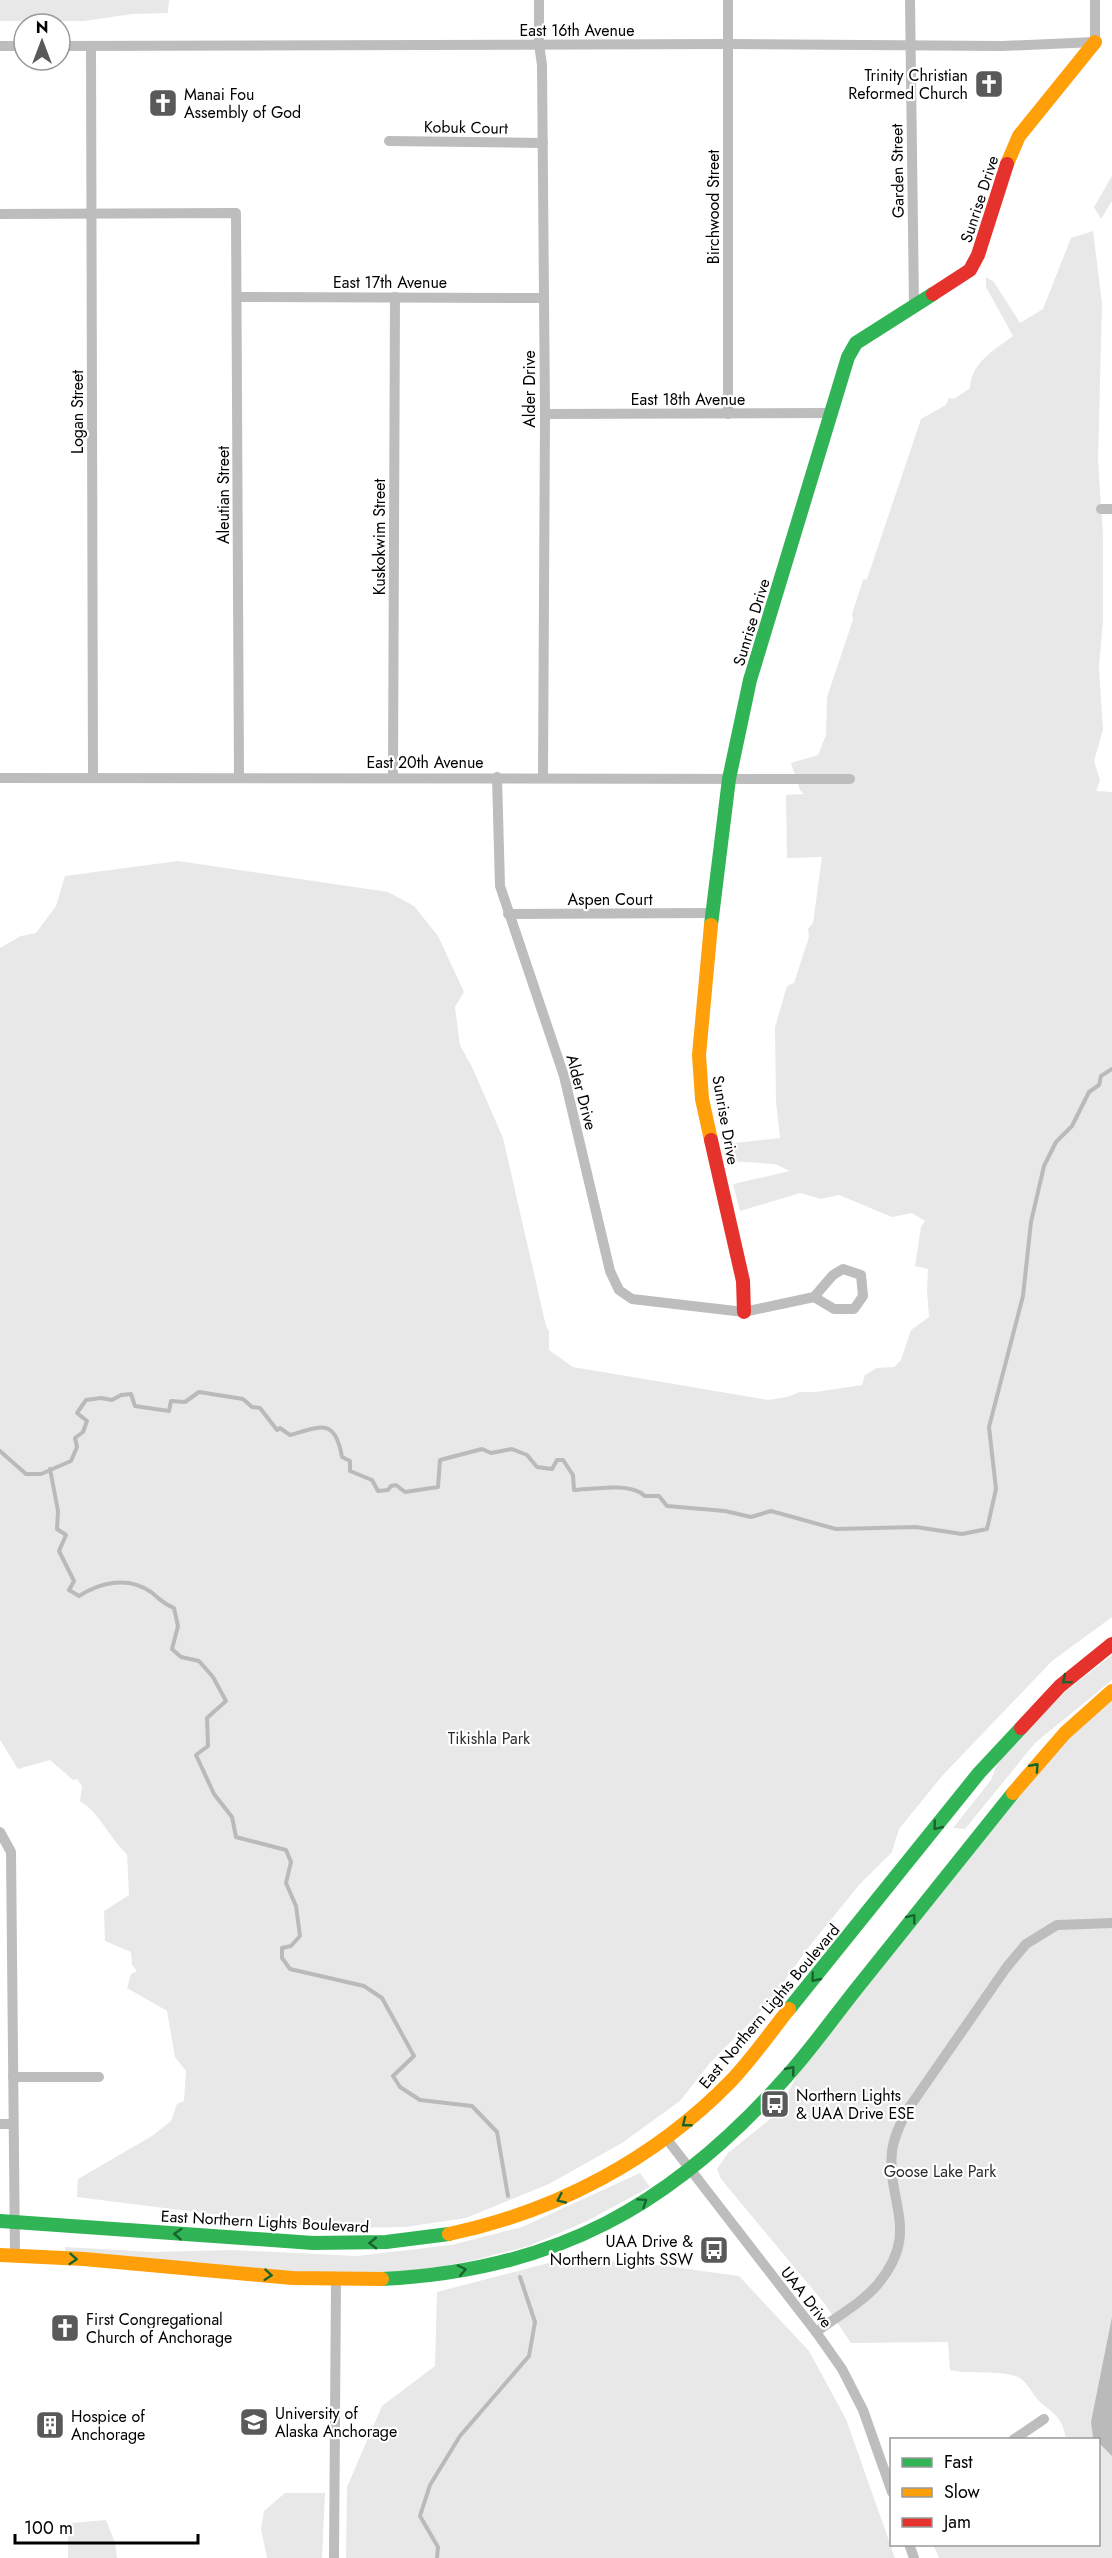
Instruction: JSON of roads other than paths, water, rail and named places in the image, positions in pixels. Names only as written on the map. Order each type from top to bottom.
[{"type":"main road","name":"Sunrise Drive","points":[[744,1312],[743,1281],[702,1100],[699,1054],[712,913],[729,779],[750,680],[848,357],[856,343],[970,270],[978,255],[1012,149],[1019,136],[1095,42]]},
{"type":"main road","name":"East Northern Lights Boulevard","points":[[0,2221],[226,2238],[345,2243],[388,2242],[438,2236],[488,2225],[538,2210],[624,2167],[666,2139],[702,2110],[732,2080],[979,1773],[1060,1686],[1112,1644]]},
{"type":"main road","points":[[0,2255],[336,2280],[403,2278],[454,2271],[550,2247],[596,2229],[629,2211],[732,2134],[781,2082],[1024,1779],[1065,1733],[1112,1691]]},
{"type":"street","name":"Alder Drive","points":[[539,0],[539,44],[542,65],[545,414],[543,777]]},
{"type":"street","name":"Birchwood Street","points":[[728,0],[728,414]]},
{"type":"street","name":"Garden Street","points":[[910,0],[914,306]]},
{"type":"street","points":[[1095,0],[1095,42]]},
{"type":"street","name":"East 16th Avenue","points":[[72,46],[728,44],[1002,46],[1095,42]]},
{"type":"street","name":"Logan Street","points":[[91,46],[93,778]]},
{"type":"street","name":"Kobuk Court","points":[[389,141],[543,143]]},
{"type":"street","name":"Aleutian Street","points":[[91,214],[236,213],[239,777]]},
{"type":"street","points":[[0,214],[91,214]]},
{"type":"street","name":"East 17th Avenue","points":[[237,297],[543,298]]},
{"type":"street","name":"Kuskokwim Street","points":[[393,777],[395,297]]},
{"type":"street","name":"East 18th Avenue","points":[[545,414],[832,413]]},
{"type":"street","name":"Alder Drive","points":[[497,777],[500,886],[564,1076],[610,1270],[619,1290],[632,1299],[744,1312],[814,1297]]},
{"type":"street","name":"East 20th Avenue","points":[[0,778],[850,779]]},
{"type":"street","name":"Aspen Court","points":[[508,914],[712,913]]},
{"type":"street","points":[[843,1269],[861,1275],[863,1296],[854,1309],[834,1309],[814,1297],[833,1275],[843,1269]]},
{"type":"street","points":[[0,1832],[11,1852],[15,2256]]},
{"type":"street","points":[[816,2332],[877,2285],[892,2264],[900,2244],[901,2222],[892,2166],[896,2133],[906,2112],[1006,1968],[1026,1944],[1057,1924],[1112,1923]]},
{"type":"street","points":[[13,2077],[99,2078]]},
{"type":"street","points":[[0,2124],[13,2124]]},
{"type":"street","name":"UAA Drive","points":[[666,2139],[816,2332],[842,2369],[863,2410],[890,2489]]},
{"type":"street","points":[[334,2558],[336,2280]]},
{"type":"street","points":[[1015,2438],[1044,2419]]},
{"type":"waterway","points":[[0,1451],[26,1474],[41,1474],[71,1461],[77,1447],[75,1438],[83,1432],[87,1421],[77,1413],[86,1400],[101,1398],[112,1400],[121,1395],[131,1394],[135,1406],[169,1411],[171,1401],[185,1402],[199,1392],[243,1399],[252,1407],[260,1408],[277,1430],[280,1428],[290,1435],[319,1428],[331,1431],[339,1444],[342,1457],[350,1461],[350,1471],[372,1480],[378,1491],[388,1490],[391,1486],[396,1485],[405,1492],[438,1487],[440,1460],[482,1449],[491,1453],[512,1449],[527,1455],[537,1467],[552,1469],[557,1460],[563,1460],[573,1475],[574,1490],[611,1487],[631,1489],[645,1496],[659,1496],[667,1506],[725,1511],[751,1517],[771,1511],[836,1529],[916,1527],[962,1534],[987,1529],[996,1489],[989,1427],[1023,1296],[1031,1222],[1044,1166],[1056,1142],[1072,1126],[1089,1092],[1099,1085],[1101,1076],[1112,1069]]},
{"type":"waterway","points":[[50,1469],[58,1511],[57,1529],[66,1535],[59,1551],[74,1581],[69,1590],[79,1596],[105,1584],[133,1584],[151,1592],[174,1608],[178,1626],[172,1649],[181,1657],[199,1661],[213,1677],[226,1701],[207,1718],[208,1746],[196,1755],[214,1794],[232,1817],[236,1837],[286,1850],[291,1862],[286,1883],[296,1906],[300,1936],[291,1946],[282,1948],[282,1958],[290,1969],[364,1986],[382,1998],[414,2056],[393,2076],[400,2087],[420,2100],[472,2106],[497,2132],[508,2196]]},
{"type":"waterway","points":[[437,2558],[438,2547],[420,2516],[430,2485],[460,2436],[529,2356],[535,2322],[520,2277]]},
{"type":"place","name":"Trinity Christian Reformed Church","points":[[989,84]]},
{"type":"place","name":"Manai Fou Assembly of God","points":[[163,103]]},
{"type":"place","name":"Northern Lights & UAA Drive ESE","points":[[775,2104]]},
{"type":"place","name":"UAA Drive & Northern Lights SSW","points":[[714,2250]]},
{"type":"place","name":"First Congregational Church of Anchorage","points":[[65,2328]]},
{"type":"place","name":"University of Alaska Anchorage","points":[[254,2422]]},
{"type":"place","name":"Hospice of Anchorage","points":[[50,2425]]},
{"type":"park label","name":"Tikishla Park","points":[[489,1738]]},
{"type":"park label","name":"Goose Lake Park","points":[[940,2171]]}]
